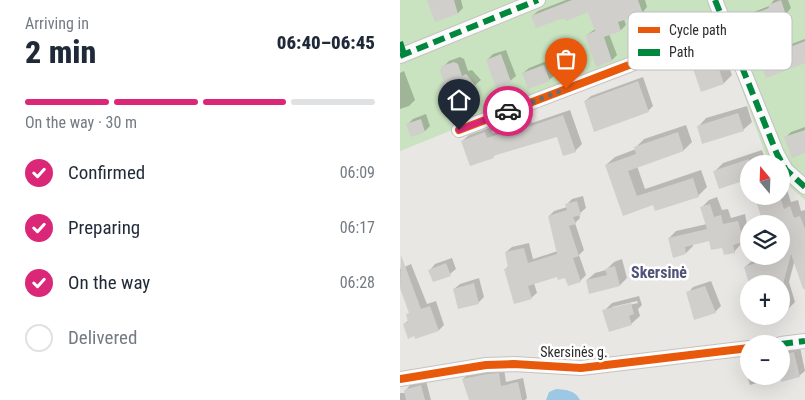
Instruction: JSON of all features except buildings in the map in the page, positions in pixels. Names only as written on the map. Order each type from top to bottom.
[{"type":"street","points":[[401,51],[538,0]]},
{"type":"street","points":[[715,0],[720,12]]},
{"type":"street","points":[[459,130],[628,65]]},
{"type":"street","points":[[743,70],[776,154],[786,170],[805,187]]},
{"type":"street","points":[[790,343],[805,341]]},
{"type":"street","name":"Skersinės g.","points":[[400,379],[486,365],[514,364],[581,368],[740,349]]},
{"type":"green space","points":[[400,0],[805,0],[805,200],[790,187],[790,155],[766,155],[735,70],[792,70],[792,12],[628,12],[628,59],[400,151]]},
{"type":"water","points":[[556,389],[573,392],[580,400],[546,400],[549,392]]},
{"type":"marked path","points":[[400,56],[538,0]]},
{"type":"marked path","points":[[715,0],[720,12]]},
{"type":"marked path","points":[[400,42],[404,54]]},
{"type":"marked path","points":[[743,70],[777,154],[786,170],[805,187]]},
{"type":"marked path","points":[[790,343],[805,341]]},
{"type":"cycle path","points":[[459,130],[628,65]]},
{"type":"cycle path","points":[[400,379],[486,365],[514,364],[581,368],[740,349]]},
{"type":"way so far","points":[[508,111],[566,89]]},
{"type":"district","name":"Skersinė","points":[[659,272]]},
{"type":"route","points":[[459,130],[508,111]]}]
